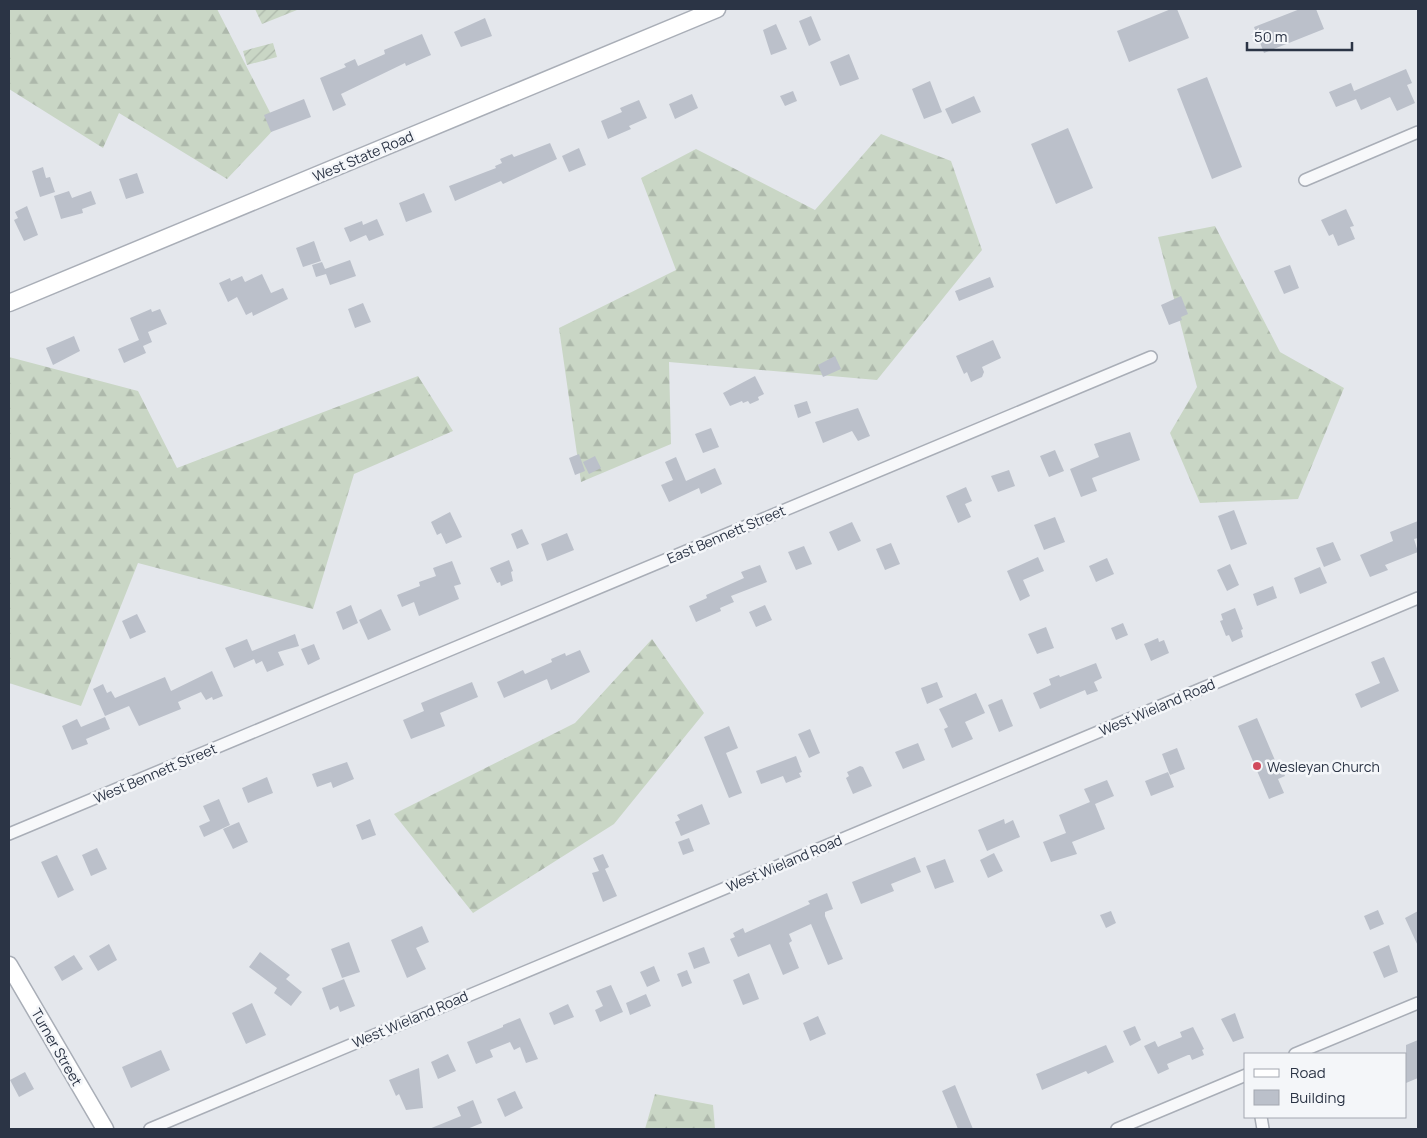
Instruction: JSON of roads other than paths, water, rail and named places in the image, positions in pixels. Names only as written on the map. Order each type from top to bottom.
[{"type":"street","name":"West State Road","points":[[9,303],[691,14],[717,9]]},
{"type":"street","points":[[1305,180],[1418,132]]},
{"type":"street","name":"East Bennett Street","points":[[301,713],[1151,357]]},
{"type":"street","name":"West Wieland Road","points":[[150,1129],[1418,598]]},
{"type":"street","name":"West Bennett Street","points":[[9,834],[301,713]]},
{"type":"street","name":"Turner Street","points":[[9,965],[105,1129]]},
{"type":"street","points":[[1297,1053],[1418,1002]]},
{"type":"street","points":[[1117,1129],[1244,1076]]},
{"type":"place","name":"Wesleyan Church","points":[[1257,766]]}]
